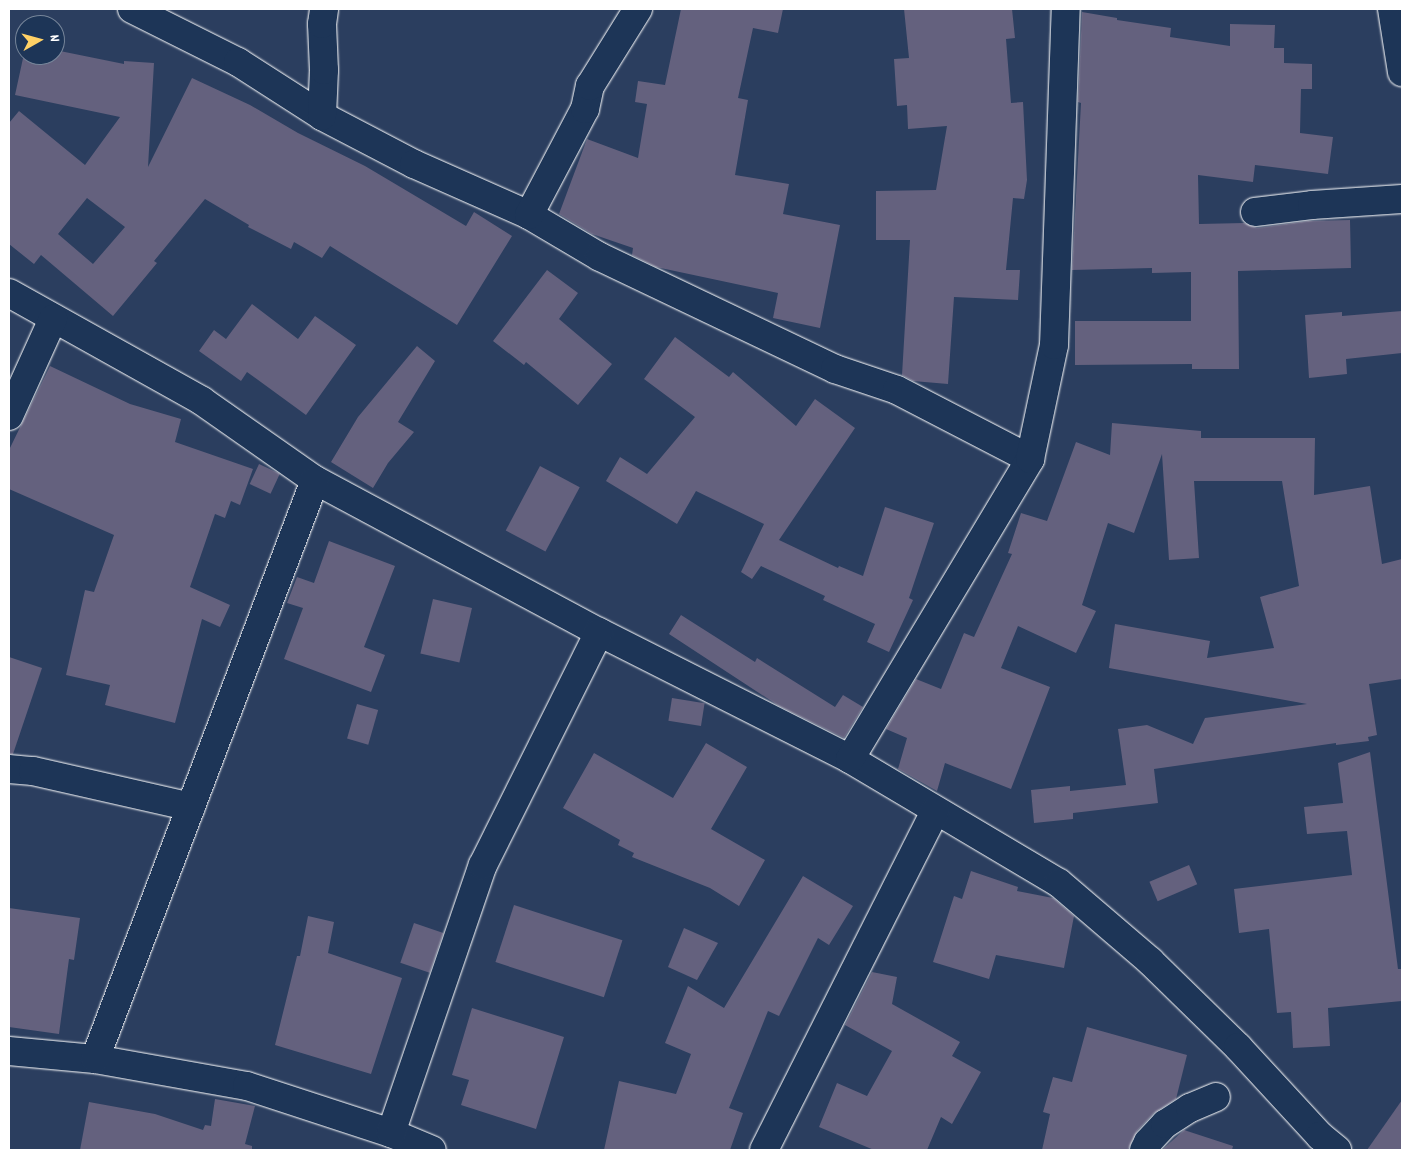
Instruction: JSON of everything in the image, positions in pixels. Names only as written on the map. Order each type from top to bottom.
[{"type":"street","points":[[132,9],[238,62],[322,116],[414,164],[530,215],[600,257],[834,368],[897,390],[971,430],[1030,458]]},
{"type":"street","points":[[322,116],[324,70],[322,24],[324,9]]},
{"type":"street","points":[[530,215],[585,109],[590,86],[638,9]]},
{"type":"street","points":[[850,759],[1030,458],[1054,345],[1066,9]]},
{"type":"street","points":[[1385,9],[1392,9],[1402,72]]},
{"type":"street","points":[[1255,212],[1312,205],[1402,199]]},
{"type":"street","points":[[9,293],[202,402],[315,480],[599,632],[850,759],[1059,883],[1150,961],[1238,1047],[1320,1136],[1337,1150]]},
{"type":"street","points":[[9,416],[53,319]]},
{"type":"street","points":[[95,1059],[315,480]]},
{"type":"street","points":[[390,1133],[483,865],[599,632]]},
{"type":"street","points":[[9,769],[33,771],[191,807]]},
{"type":"street","points":[[764,1150],[935,811]]},
{"type":"street","points":[[9,1051],[95,1059],[247,1086],[390,1133],[432,1150]]},
{"type":"street","points":[[1144,1150],[1148,1142],[1165,1124],[1190,1108],[1216,1097]]},
{"type":"building","points":[[681,9],[783,9],[778,33],[753,28],[738,98],[748,100],[735,175],[789,184],[783,214],[840,225],[820,328],[773,318],[778,293],[656,267],[632,255],[633,248],[592,234],[559,214],[587,139],[638,158],[647,104],[635,102],[638,81],[665,85]]},
{"type":"building","points":[[904,9],[1012,9],[1015,38],[1006,39],[1011,103],[1023,102],[1027,180],[1024,199],[1013,198],[1006,270],[1020,270],[1018,300],[954,297],[948,384],[913,381],[902,375],[910,240],[876,240],[876,191],[936,190],[947,126],[908,129],[907,105],[897,106],[894,59],[909,58]]},
{"type":"building","points":[[1082,12],[1117,18],[1117,20],[1171,28],[1170,37],[1230,46],[1230,24],[1275,25],[1274,48],[1284,48],[1284,63],[1312,64],[1312,89],[1301,89],[1300,133],[1333,137],[1328,174],[1255,165],[1253,182],[1198,175],[1199,224],[1244,223],[1257,228],[1308,221],[1350,220],[1351,268],[1238,271],[1239,369],[1192,369],[1192,364],[1075,365],[1075,321],[1191,321],[1191,272],[1152,273],[1152,268],[1072,270],[1081,103],[1078,102]]},
{"type":"building","points":[[65,52],[124,64],[124,61],[154,63],[148,167],[192,78],[250,105],[298,133],[365,166],[466,226],[474,212],[512,236],[457,325],[330,246],[322,258],[294,242],[291,249],[248,227],[249,225],[205,199],[154,261],[157,263],[113,316],[41,255],[34,264],[9,244],[9,123],[19,111],[85,165],[120,117],[15,95],[22,65],[65,65]],"holes":[[[87,198],[125,227],[93,264],[58,234]]]},
{"type":"building","points":[[547,270],[578,293],[559,319],[612,364],[578,405],[526,362],[524,365],[493,341]]},
{"type":"building","points":[[252,304],[298,339],[315,316],[356,345],[306,415],[247,372],[241,381],[199,351],[214,330],[226,339]]},
{"type":"building","points":[[1402,311],[1402,353],[1346,359],[1347,374],[1309,378],[1305,315],[1342,312],[1342,316]]},
{"type":"building","points":[[675,337],[729,377],[733,372],[796,426],[815,399],[855,428],[779,540],[838,568],[839,566],[863,576],[885,507],[934,523],[909,598],[913,600],[889,652],[867,642],[875,624],[823,600],[825,596],[761,566],[752,579],[741,572],[764,524],[696,491],[677,524],[606,481],[620,457],[647,474],[695,417],[644,379]]},
{"type":"building","points":[[417,346],[435,361],[398,422],[414,432],[388,463],[373,488],[331,462],[358,417]]},
{"type":"building","points":[[50,366],[130,404],[181,419],[175,442],[253,469],[240,505],[231,501],[225,518],[215,514],[190,587],[230,605],[220,627],[202,619],[175,723],[105,705],[110,685],[66,675],[85,590],[94,592],[114,535],[9,489],[9,450]]},
{"type":"building","points":[[1112,423],[1201,431],[1201,438],[1315,438],[1314,495],[1370,486],[1382,564],[1402,559],[1402,679],[1369,684],[1377,735],[1368,737],[1369,741],[1336,745],[1336,743],[1154,769],[1158,803],[1073,813],[1073,819],[1034,823],[1031,790],[1070,786],[1070,791],[1126,785],[1118,729],[1147,725],[1193,744],[1205,718],[1307,704],[1109,668],[1115,624],[1210,641],[1207,658],[1274,648],[1260,597],[1299,586],[1282,481],[1194,481],[1199,558],[1169,560],[1162,454],[1134,533],[1108,523],[1082,605],[1096,611],[1076,653],[1018,626],[1001,668],[1050,687],[1011,789],[945,763],[937,791],[898,769],[907,738],[886,729],[916,679],[941,689],[964,633],[974,637],[1012,554],[1008,553],[1021,513],[1047,521],[1076,442],[1110,455]]},
{"type":"building","points":[[259,464],[280,474],[271,494],[250,484]]},
{"type":"building","points":[[540,466],[580,487],[545,552],[506,530]]},
{"type":"building","points":[[329,541],[395,566],[364,647],[385,655],[371,692],[284,659],[303,608],[287,603],[297,577],[314,583]]},
{"type":"building","points":[[433,599],[472,608],[459,663],[420,654]]},
{"type":"building","points":[[681,615],[755,662],[757,658],[835,707],[843,695],[863,707],[844,738],[779,706],[669,634]]},
{"type":"building","points":[[9,657],[42,668],[13,754],[9,754]]},
{"type":"building","points":[[672,698],[705,703],[701,726],[668,721]]},
{"type":"building","points":[[357,704],[378,710],[368,745],[347,739]]},
{"type":"building","points":[[706,743],[747,767],[711,829],[765,860],[739,906],[710,888],[632,857],[634,853],[618,845],[620,840],[563,808],[594,753],[673,798]]},
{"type":"building","points":[[1370,752],[1398,969],[1402,969],[1402,1001],[1328,1008],[1330,1046],[1293,1048],[1291,1012],[1277,1013],[1269,929],[1239,933],[1234,889],[1352,875],[1347,831],[1307,834],[1304,807],[1343,803],[1338,763]]},
{"type":"building","points":[[1189,865],[1197,884],[1158,901],[1149,882]]},
{"type":"building","points":[[971,871],[1018,887],[1017,891],[1053,898],[1074,916],[1064,968],[996,955],[989,979],[933,962],[954,896],[962,899]]},
{"type":"building","points":[[803,876],[853,906],[829,945],[818,938],[779,1016],[768,1011],[729,1108],[743,1113],[730,1150],[604,1150],[619,1081],[676,1094],[691,1054],[665,1043],[688,986],[724,1008]]},
{"type":"building","points":[[514,905],[622,940],[604,997],[495,962]]},
{"type":"building","points":[[9,908],[80,918],[74,960],[69,959],[59,1034],[9,1027]]},
{"type":"building","points":[[308,916],[334,922],[328,953],[402,978],[371,1074],[275,1045],[297,956],[300,956]]},
{"type":"building","points":[[414,923],[443,933],[430,973],[400,963]]},
{"type":"building","points":[[684,928],[718,943],[697,980],[668,967]]},
{"type":"building","points":[[872,972],[897,977],[892,1004],[960,1042],[952,1056],[981,1072],[952,1124],[941,1117],[927,1150],[874,1150],[819,1127],[837,1083],[867,1096],[892,1051],[845,1025]]},
{"type":"building","points":[[472,1008],[564,1037],[536,1129],[461,1105],[469,1080],[452,1075]]},
{"type":"building","points":[[1087,1027],[1187,1055],[1176,1099],[1154,1113],[1137,1131],[1128,1150],[1042,1150],[1050,1114],[1043,1112],[1053,1077],[1072,1082]]},
{"type":"building","points":[[215,1099],[255,1106],[245,1144],[252,1146],[252,1150],[80,1150],[89,1102],[155,1114],[203,1130],[205,1125],[211,1126]]},
{"type":"building","points":[[1402,1100],[1402,1150],[1367,1150]]},
{"type":"building","points":[[1184,1130],[1233,1146],[1232,1150],[1162,1150]]}]
